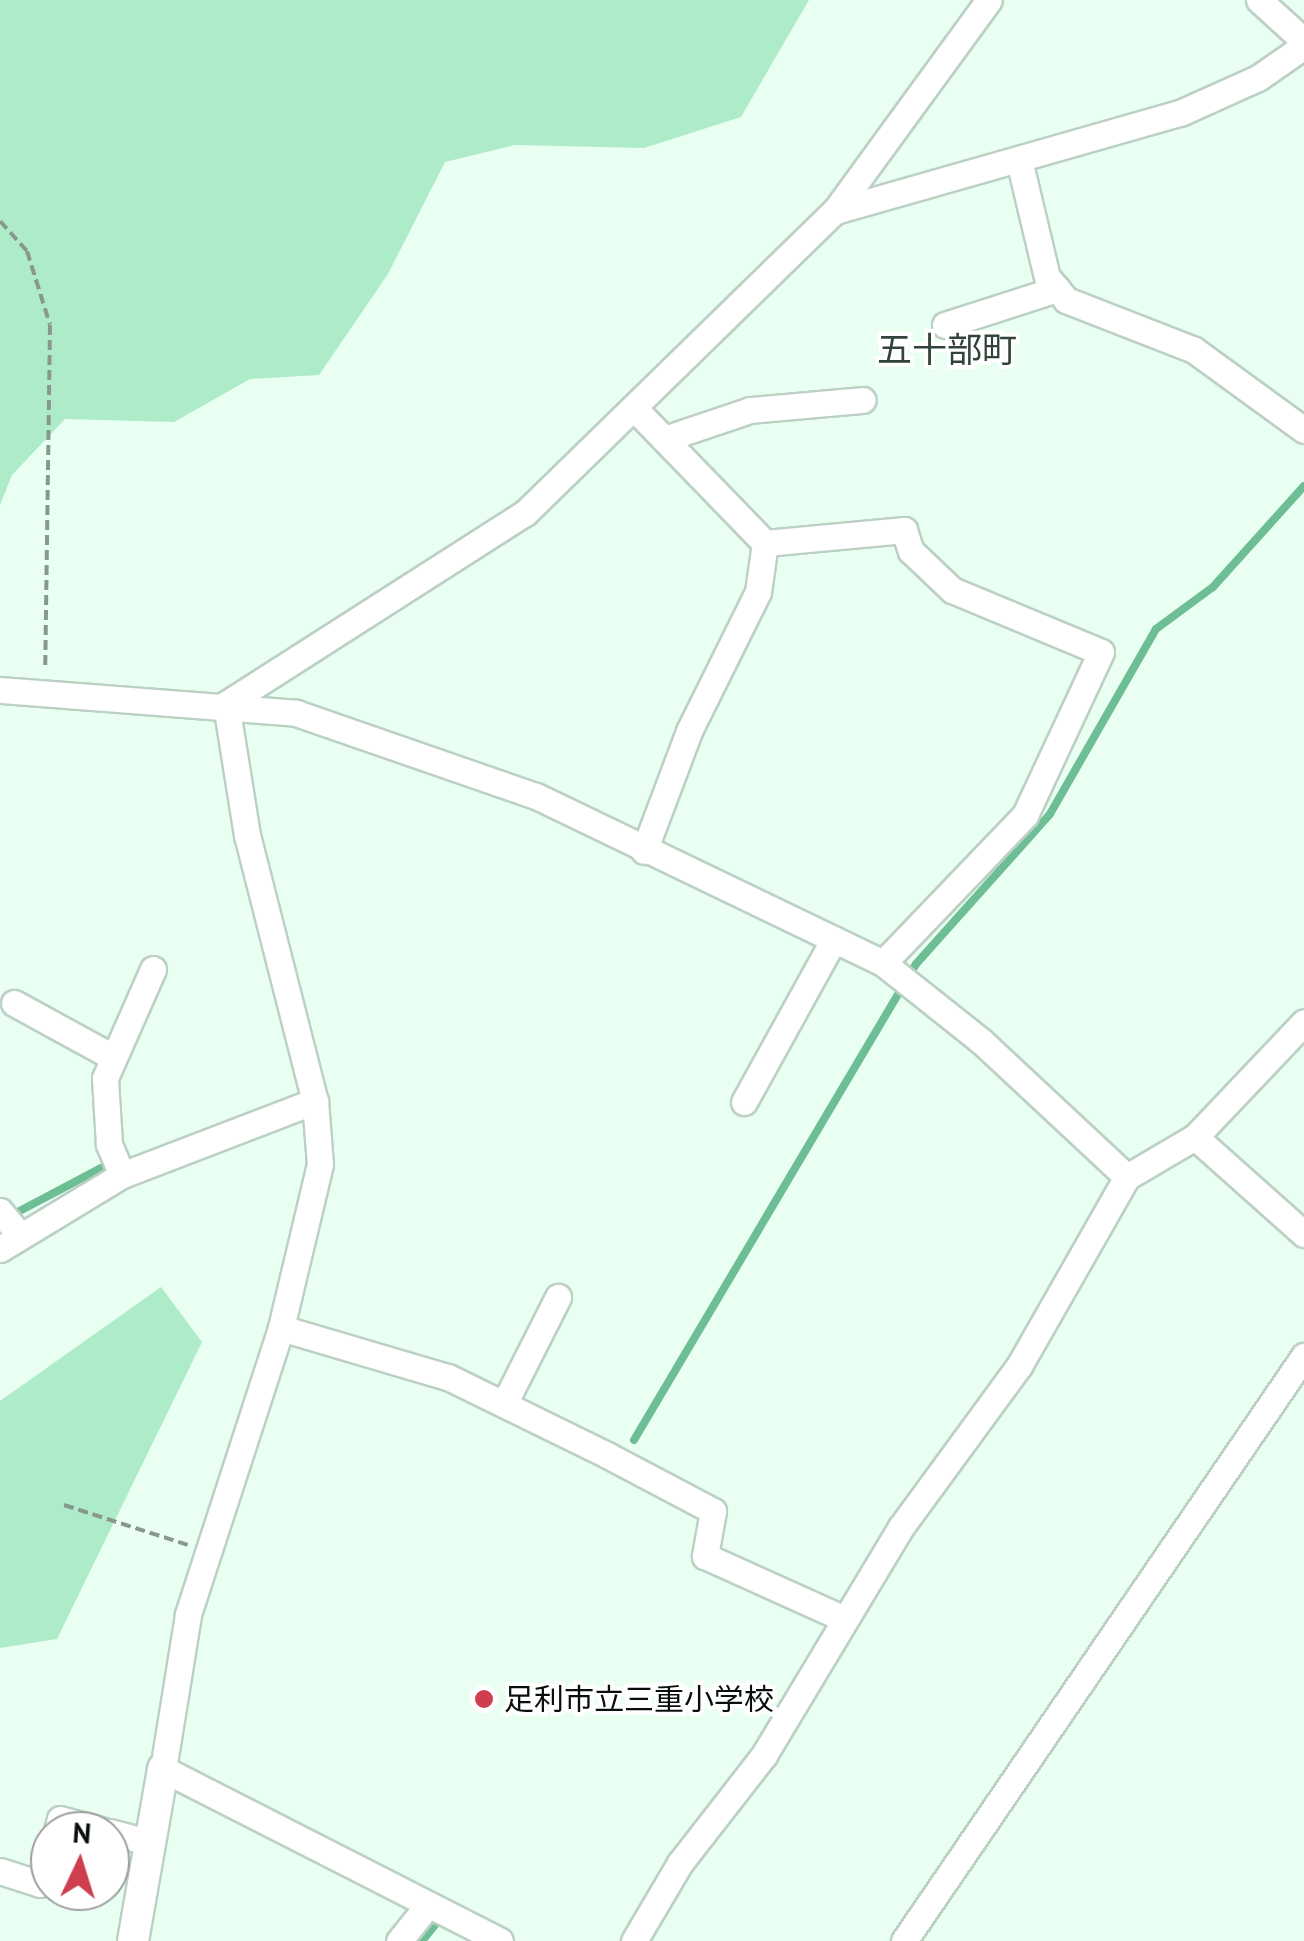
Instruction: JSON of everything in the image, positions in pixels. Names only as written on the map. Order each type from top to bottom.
[{"type":"main road","points":[[132,1941],[164,1769]]},
{"type":"street","points":[[226,704],[526,513],[834,211],[990,0]]},
{"type":"street","points":[[834,211],[1020,164],[1180,113],[1258,78],[1304,44],[1259,0]]},
{"type":"street","points":[[1020,164],[1047,277],[1057,290],[1096,316],[1194,350],[1304,430]]},
{"type":"street","points":[[945,326],[1057,290]]},
{"type":"street","points":[[664,439],[750,410],[864,400]]},
{"type":"street","points":[[635,409],[765,543]]},
{"type":"street","points":[[765,543],[904,530],[911,551],[952,590],[1101,652],[1025,816],[883,962]]},
{"type":"street","points":[[644,851],[689,731],[758,592],[765,543]]},
{"type":"street","points":[[0,690],[296,712],[474,770],[883,962],[1127,1177]]},
{"type":"street","points":[[226,704],[247,835],[315,1101],[320,1164],[310,1226],[281,1328],[188,1615],[164,1769],[500,1941]]},
{"type":"street","points":[[744,1102],[834,940]]},
{"type":"street","points":[[122,1175],[107,1126],[111,1056],[153,969]]},
{"type":"street","points":[[14,1004],[111,1056]]},
{"type":"street","points":[[634,1941],[680,1863],[764,1755],[842,1618],[1019,1366],[1127,1177],[1195,1137],[1304,1022]]},
{"type":"street","points":[[0,1210],[10,1242],[122,1175],[315,1101]]},
{"type":"street","points":[[1195,1137],[1304,1234]]},
{"type":"street","points":[[504,1404],[558,1297]]},
{"type":"street","points":[[281,1328],[448,1377],[713,1511],[705,1556],[842,1618]]},
{"type":"street","points":[[904,1941],[1304,1356]]},
{"type":"street","points":[[130,1838],[152,1844]]},
{"type":"street","points":[[0,1871],[30,1881]]},
{"type":"street","points":[[399,1941],[428,1905]]},
{"type":"path","points":[[0,221],[27,251],[50,325],[45,675]]},
{"type":"path","points":[[64,1505],[208,1551]]},
{"type":"green space","points":[[0,0],[809,0],[741,117],[644,148],[515,145],[445,162],[388,274],[319,375],[250,379],[174,422],[65,419],[12,475],[0,505]]},
{"type":"green space","points":[[161,1287],[202,1342],[57,1639],[0,1648],[0,1401]]},
{"type":"waterway","points":[[634,1440],[916,964],[1050,814],[1156,629],[1213,587],[1304,486]]},
{"type":"waterway","points":[[12,1215],[101,1168]]},
{"type":"waterway","points":[[422,1941],[435,1925]]},
{"type":"place","name":"足利市立三重小学校","points":[[484,1699]]},
{"type":"district","name":"五十部町","points":[[947,349]]}]
